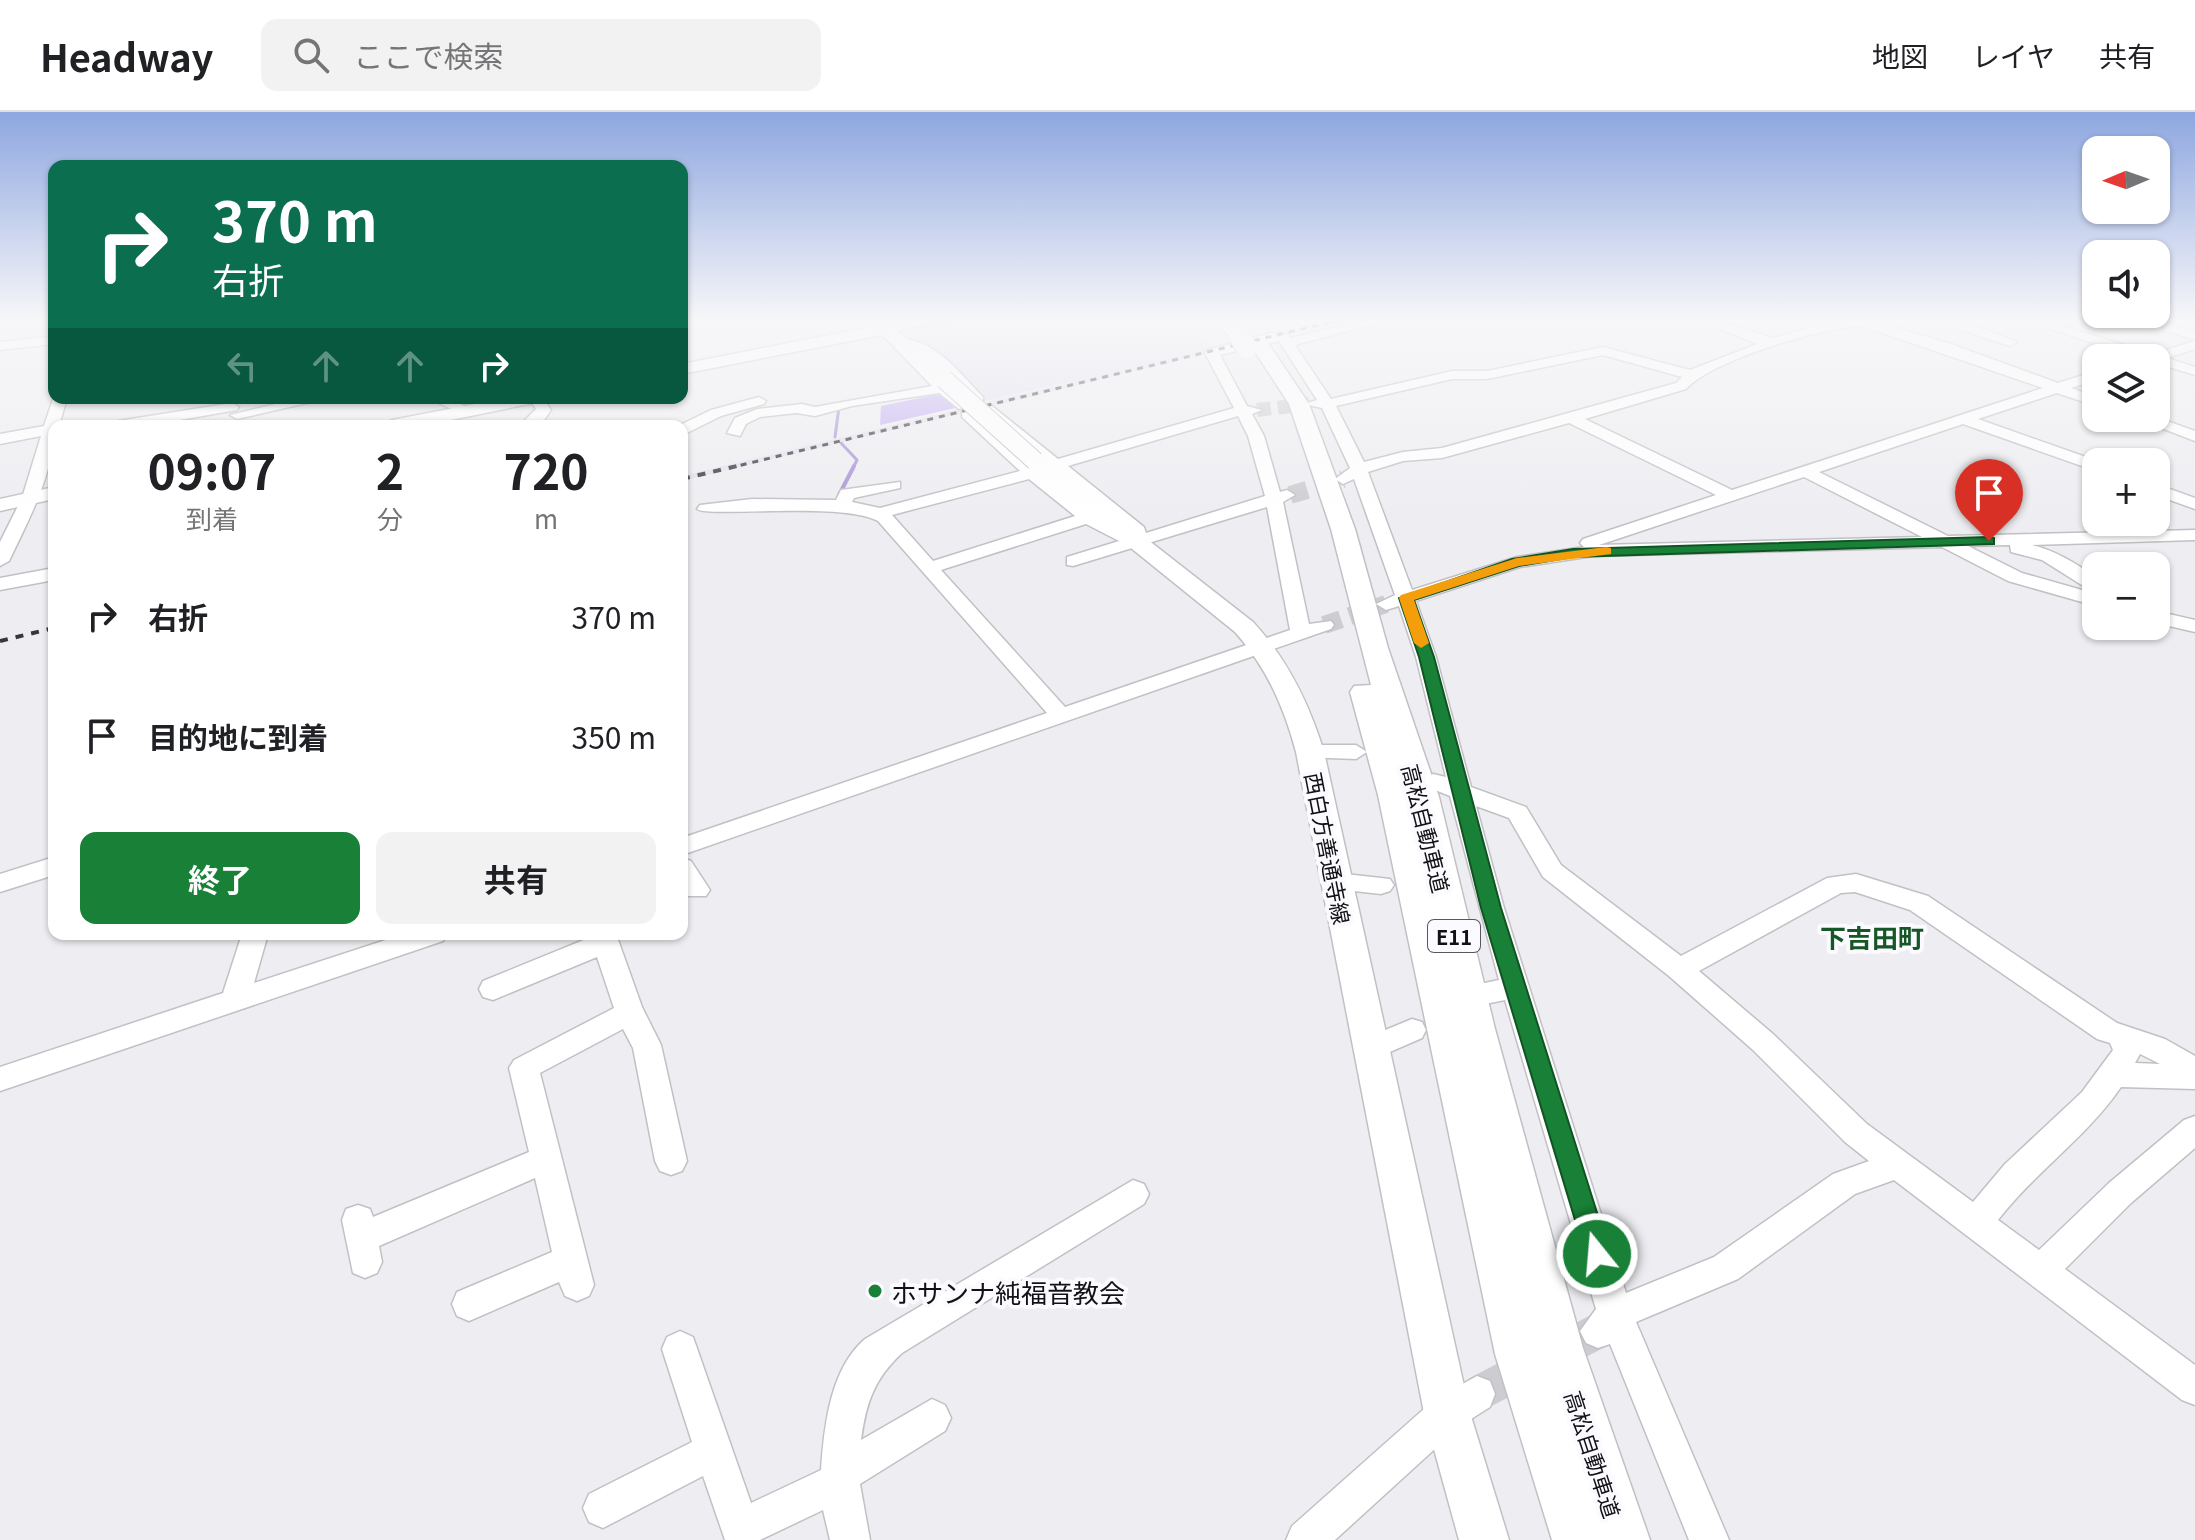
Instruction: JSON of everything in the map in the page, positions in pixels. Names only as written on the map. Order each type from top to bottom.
[{"type":"highway","name":"高松自動車道","points":[[1271,386],[1323,528],[1352,647],[1395,795],[1520,1354],[1580,1540]]},
{"type":"highway","name":"高松自動車道","points":[[1285,386],[1299,404],[1343,529],[1374,648],[1422,797],[1475,1029],[1558,1348],[1622,1540]]},
{"type":"main road","name":"西白方善通寺線","points":[[945,386],[1226,611],[1263,646],[1294,698],[1310,752],[1369,1049],[1462,1404],[1484,1540]]},
{"type":"main road","points":[[422,420],[504,404]]},
{"type":"main road","points":[[0,505],[48,494]]},
{"type":"street","points":[[688,427],[716,413],[757,406],[802,408],[802,411],[810,413],[935,386]]},
{"type":"street","points":[[944,386],[959,405],[978,400],[965,386]]},
{"type":"street","points":[[1233,386],[1249,410],[1256,436],[1282,497],[1301,634]]},
{"type":"street","points":[[1306,386],[1327,404],[1359,469],[1396,601],[1426,657],[1447,785],[1487,893],[1515,987],[1606,1322],[1709,1540]]},
{"type":"street","points":[[1309,404],[1327,404],[1406,386]]},
{"type":"street","points":[[1343,479],[1359,469],[1422,453],[1442,453],[1681,386]]},
{"type":"street","points":[[2049,386],[2082,406]]},
{"type":"street","points":[[1593,551],[1589,543],[2062,386]]},
{"type":"street","points":[[164,420],[281,404]]},
{"type":"street","points":[[450,404],[468,411]]},
{"type":"street","points":[[532,420],[544,410],[539,404]]},
{"type":"street","points":[[733,433],[740,421],[757,406]]},
{"type":"street","points":[[1036,459],[1000,444],[967,414],[987,409],[1036,459],[1090,517],[1118,538],[1134,540]]},
{"type":"street","points":[[878,514],[1036,459],[1249,410]]},
{"type":"street","points":[[1571,418],[1731,496]]},
{"type":"street","points":[[2170,422],[2184,418]]},
{"type":"street","points":[[1964,419],[2082,461]]},
{"type":"street","points":[[2170,428],[2195,436]]},
{"type":"street","points":[[0,439],[48,435]]},
{"type":"street","points":[[0,561],[30,498],[48,444]]},
{"type":"street","points":[[1000,444],[1036,459]]},
{"type":"street","points":[[1806,472],[2015,577],[2082,596]]},
{"type":"street","points":[[842,505],[847,494],[894,485]]},
{"type":"street","points":[[2170,494],[2195,504]]},
{"type":"street","points":[[1073,561],[1282,497]]},
{"type":"street","points":[[706,509],[744,505],[842,505],[878,514],[1061,716]]},
{"type":"street","points":[[929,568],[1090,517]]},
{"type":"street","points":[[1396,601],[1517,562],[1593,551],[2195,535]]},
{"type":"street","points":[[1989,541],[1997,548],[2028,547],[2082,572]]},
{"type":"street","points":[[0,584],[48,575]]},
{"type":"street","points":[[2170,620],[2195,626]]},
{"type":"street","points":[[688,845],[1324,625]]},
{"type":"street","points":[[1310,752],[1356,752]]},
{"type":"street","points":[[1447,785],[1518,813],[1552,871],[1679,969],[1896,1165],[1977,1222],[2195,1387]]},
{"type":"street","points":[[0,883],[48,868]]},
{"type":"street","points":[[688,876],[697,890]]},
{"type":"street","points":[[1336,882],[1381,885]]},
{"type":"street","points":[[1679,969],[1836,884],[1856,883],[1928,908],[1978,947],[2107,1031],[2155,1047],[2195,1070]]},
{"type":"street","points":[[1451,890],[1487,893]]},
{"type":"street","points":[[235,1000],[253,940]]},
{"type":"street","points":[[0,1079],[410,940]]},
{"type":"street","points":[[493,989],[600,940]]},
{"type":"street","points":[[605,940],[635,1033],[647,1045],[671,1161]]},
{"type":"street","points":[[1480,994],[1515,987]]},
{"type":"street","points":[[469,1304],[574,1272],[524,1068],[630,1012]]},
{"type":"street","points":[[1369,1049],[1412,1030]]},
{"type":"street","points":[[1977,1222],[2016,1174],[2114,1075],[2127,1050],[2122,1037]]},
{"type":"street","points":[[2114,1075],[2195,1077]]},
{"type":"street","points":[[2041,1270],[2120,1193],[2195,1129]]},
{"type":"street","points":[[361,1240],[546,1159]]},
{"type":"street","points":[[1606,1322],[1726,1268],[1844,1184],[1896,1165]]},
{"type":"street","points":[[850,1540],[841,1477],[854,1390],[867,1362],[889,1341],[1133,1194]]},
{"type":"street","points":[[680,1349],[740,1529],[841,1477],[932,1418]]},
{"type":"street","points":[[1306,1540],[1462,1404]]},
{"type":"street","points":[[603,1508],[713,1451]]},
{"type":"shaded area","points":[[970,386],[1052,386],[984,401]]},
{"type":"shaded area","points":[[1057,386],[1076,386],[688,480],[688,475]]},
{"type":"shaded area","points":[[934,395],[944,396],[955,408],[880,425],[881,406]]},
{"type":"waterway","points":[[869,403],[914,396]]},
{"type":"waterway","points":[[835,437],[839,407]]},
{"type":"waterway","points":[[841,443],[857,460],[854,466]]},
{"type":"waterway","points":[[839,495],[854,466]]},
{"type":"tunnel","points":[[1257,410],[1309,404]]},
{"type":"tunnel","points":[[1290,495],[1343,479]]},
{"type":"tunnel","points":[[1324,625],[1386,604]]},
{"type":"tunnel","points":[[1477,1394],[1598,1331]]},
{"type":"railway","points":[[729,468],[1068,386]]},
{"type":"railway","points":[[688,478],[737,466]]},
{"type":"railway","points":[[0,641],[48,629]]},
{"type":"slow traffic","points":[[1421,643],[1406,598],[1536,557],[1606,551]]},
{"type":"place","name":"ホサンナ純福音教会","points":[[875,1291]]},
{"type":"district","name":"下吉田町","points":[[1872,936]]},
{"type":"route","points":[[1597,1254],[1491,908],[1426,657],[1406,598],[1536,557],[1593,551],[1989,541]]}]
